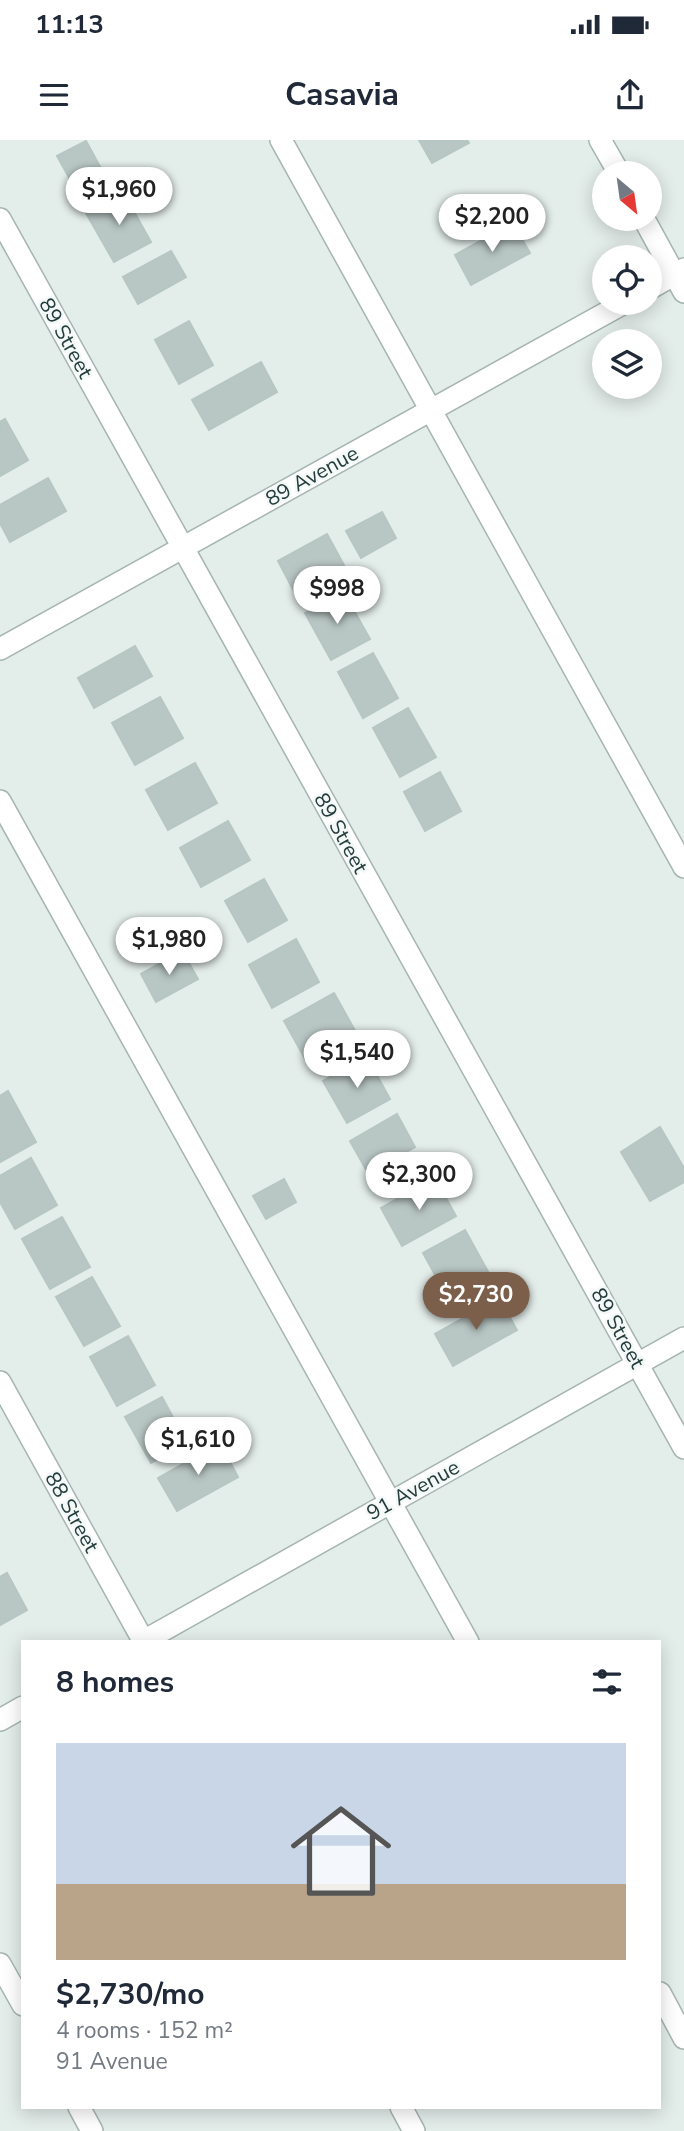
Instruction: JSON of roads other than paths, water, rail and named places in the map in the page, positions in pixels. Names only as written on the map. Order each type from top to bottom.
[{"type":"street","points":[[281,140],[684,867]]},
{"type":"street","points":[[600,140],[612,161]]},
{"type":"street","name":"89 Street","points":[[0,219],[684,1448]]},
{"type":"street","points":[[651,231],[681,279],[662,285]]},
{"type":"street","name":"89 Avenue","points":[[0,649],[602,315]]},
{"type":"street","points":[[0,801],[467,1640]]},
{"type":"street","name":"91 Avenue","points":[[145,1640],[684,1338]]},
{"type":"street","name":"88 Street","points":[[0,1382],[142,1640]]},
{"type":"street","points":[[0,1720],[21,1708]]},
{"type":"street","points":[[0,1964],[21,2001]]},
{"type":"street","points":[[661,1995],[684,2038]]},
{"type":"street","points":[[80,2109],[92,2131]]},
{"type":"street","points":[[402,2109],[414,2131]]}]
